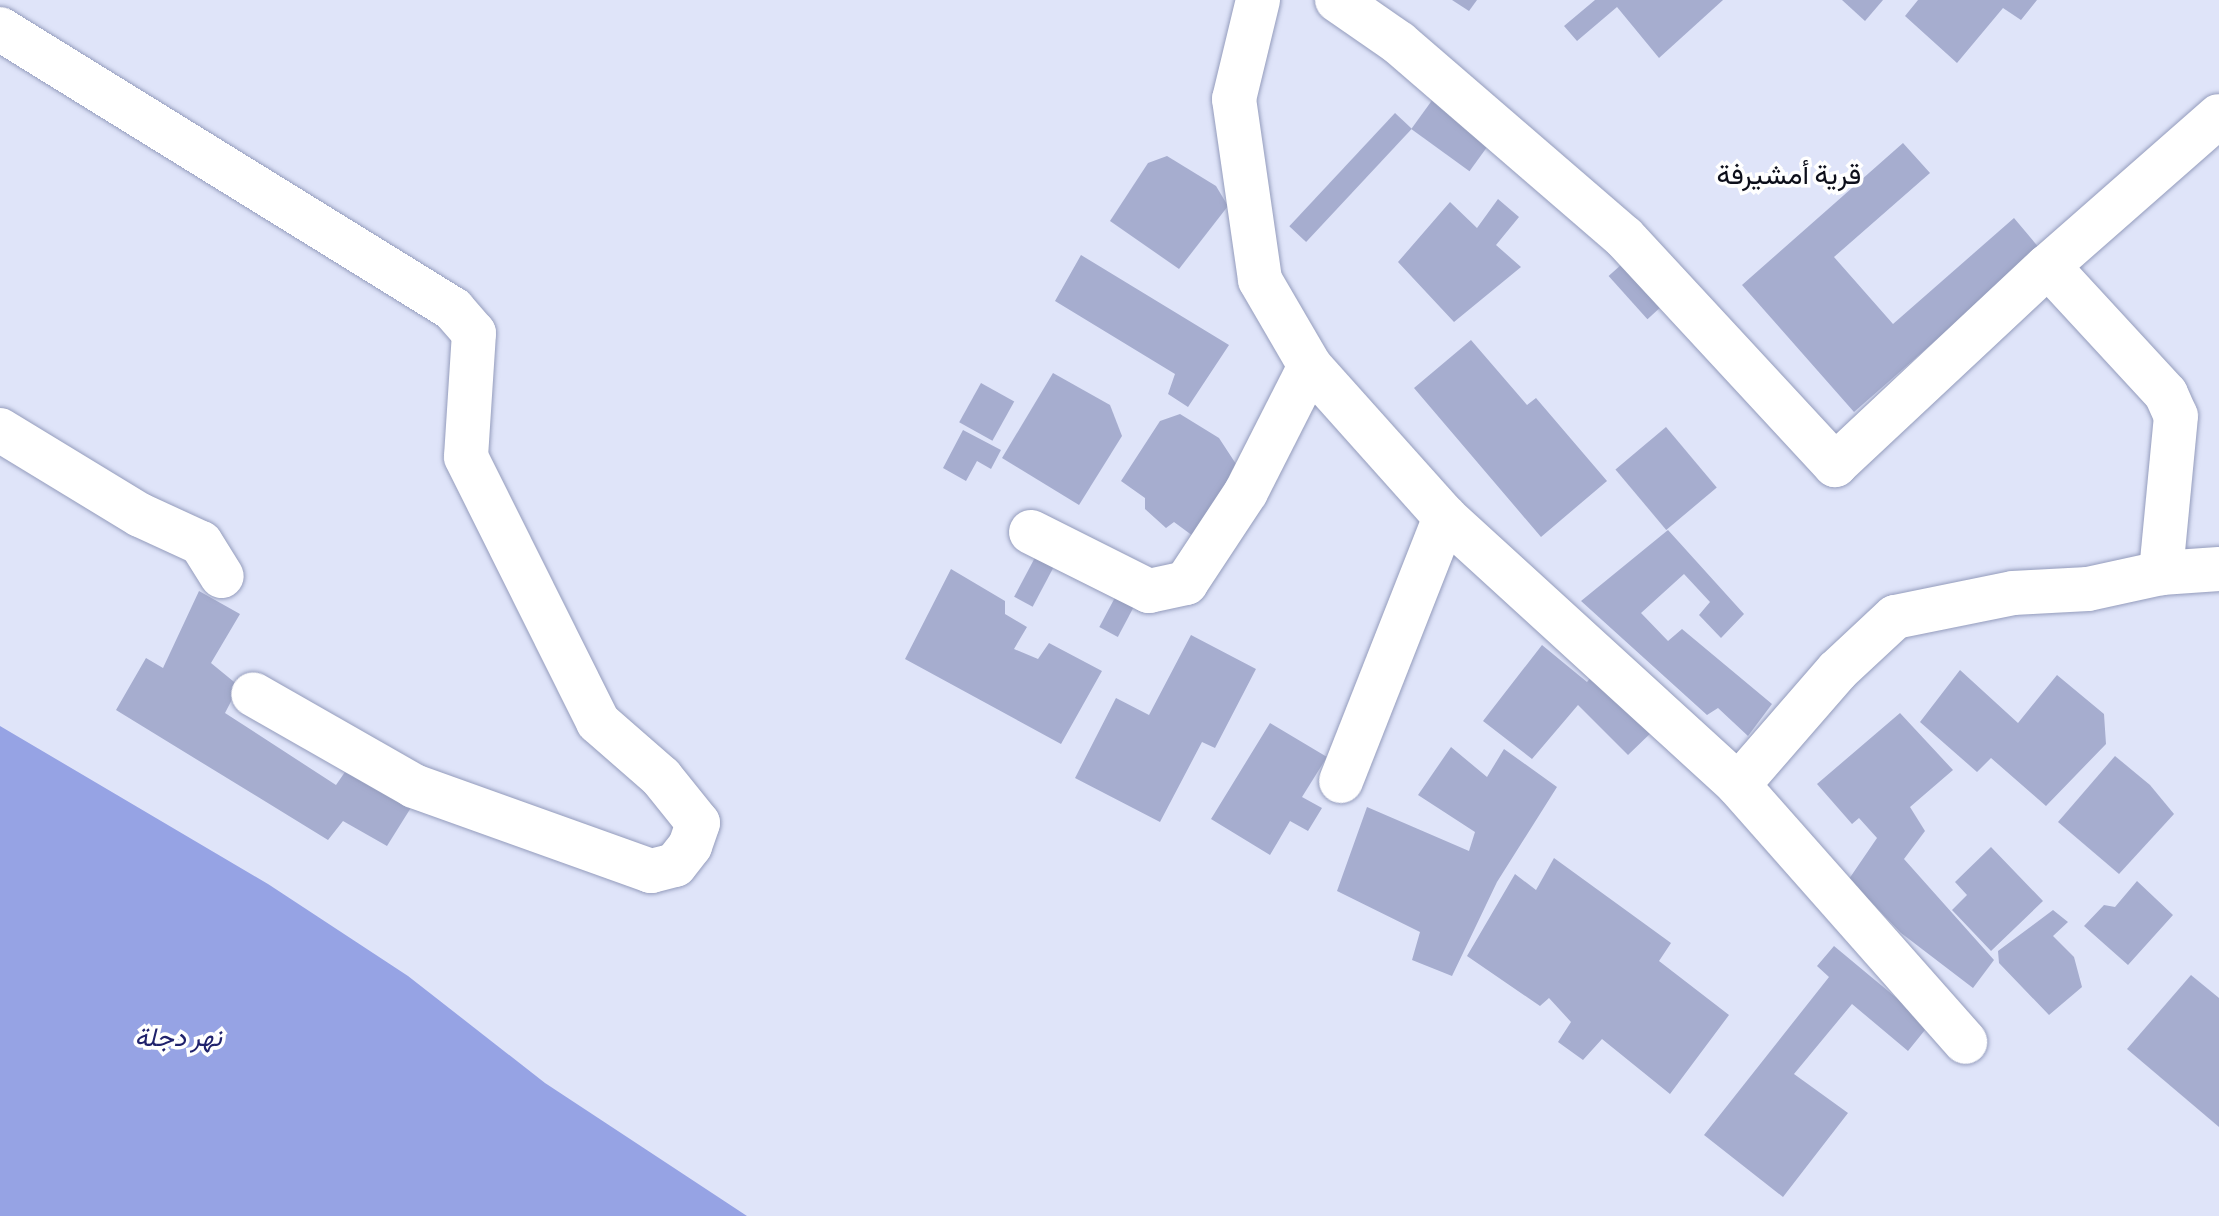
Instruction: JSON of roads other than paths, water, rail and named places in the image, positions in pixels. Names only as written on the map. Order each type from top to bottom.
[{"type":"street","points":[[1258,0],[1234,99],[1260,280],[1310,366],[1445,517],[1738,785],[1965,1042]]},
{"type":"street","points":[[1337,0],[1399,43],[1624,237],[1835,465],[2048,266],[2219,116]]},
{"type":"street","points":[[0,29],[453,309],[474,333],[466,457],[598,722],[661,777],[698,823],[690,846],[675,865],[651,871],[414,786],[253,694]]},
{"type":"street","points":[[2048,266],[2166,394],[2176,416],[2161,573]]},
{"type":"street","points":[[1031,532],[1149,591],[1186,583],[1246,492],[1310,366]]},
{"type":"street","points":[[0,430],[140,515],[201,543],[222,576]]},
{"type":"street","points":[[1341,781],[1445,517]]},
{"type":"street","points":[[1738,785],[1837,671],[1895,617],[1917,609],[1941,611],[2013,593],[2088,589],[2161,573],[2219,569]]},
{"type":"water","name":"نهر دجلة","points":[[0,726],[268,884],[408,976],[545,1083],[747,1216],[0,1216]]},
{"type":"district","name":"قرية أمشيرفة","points":[[1789,175]]}]
